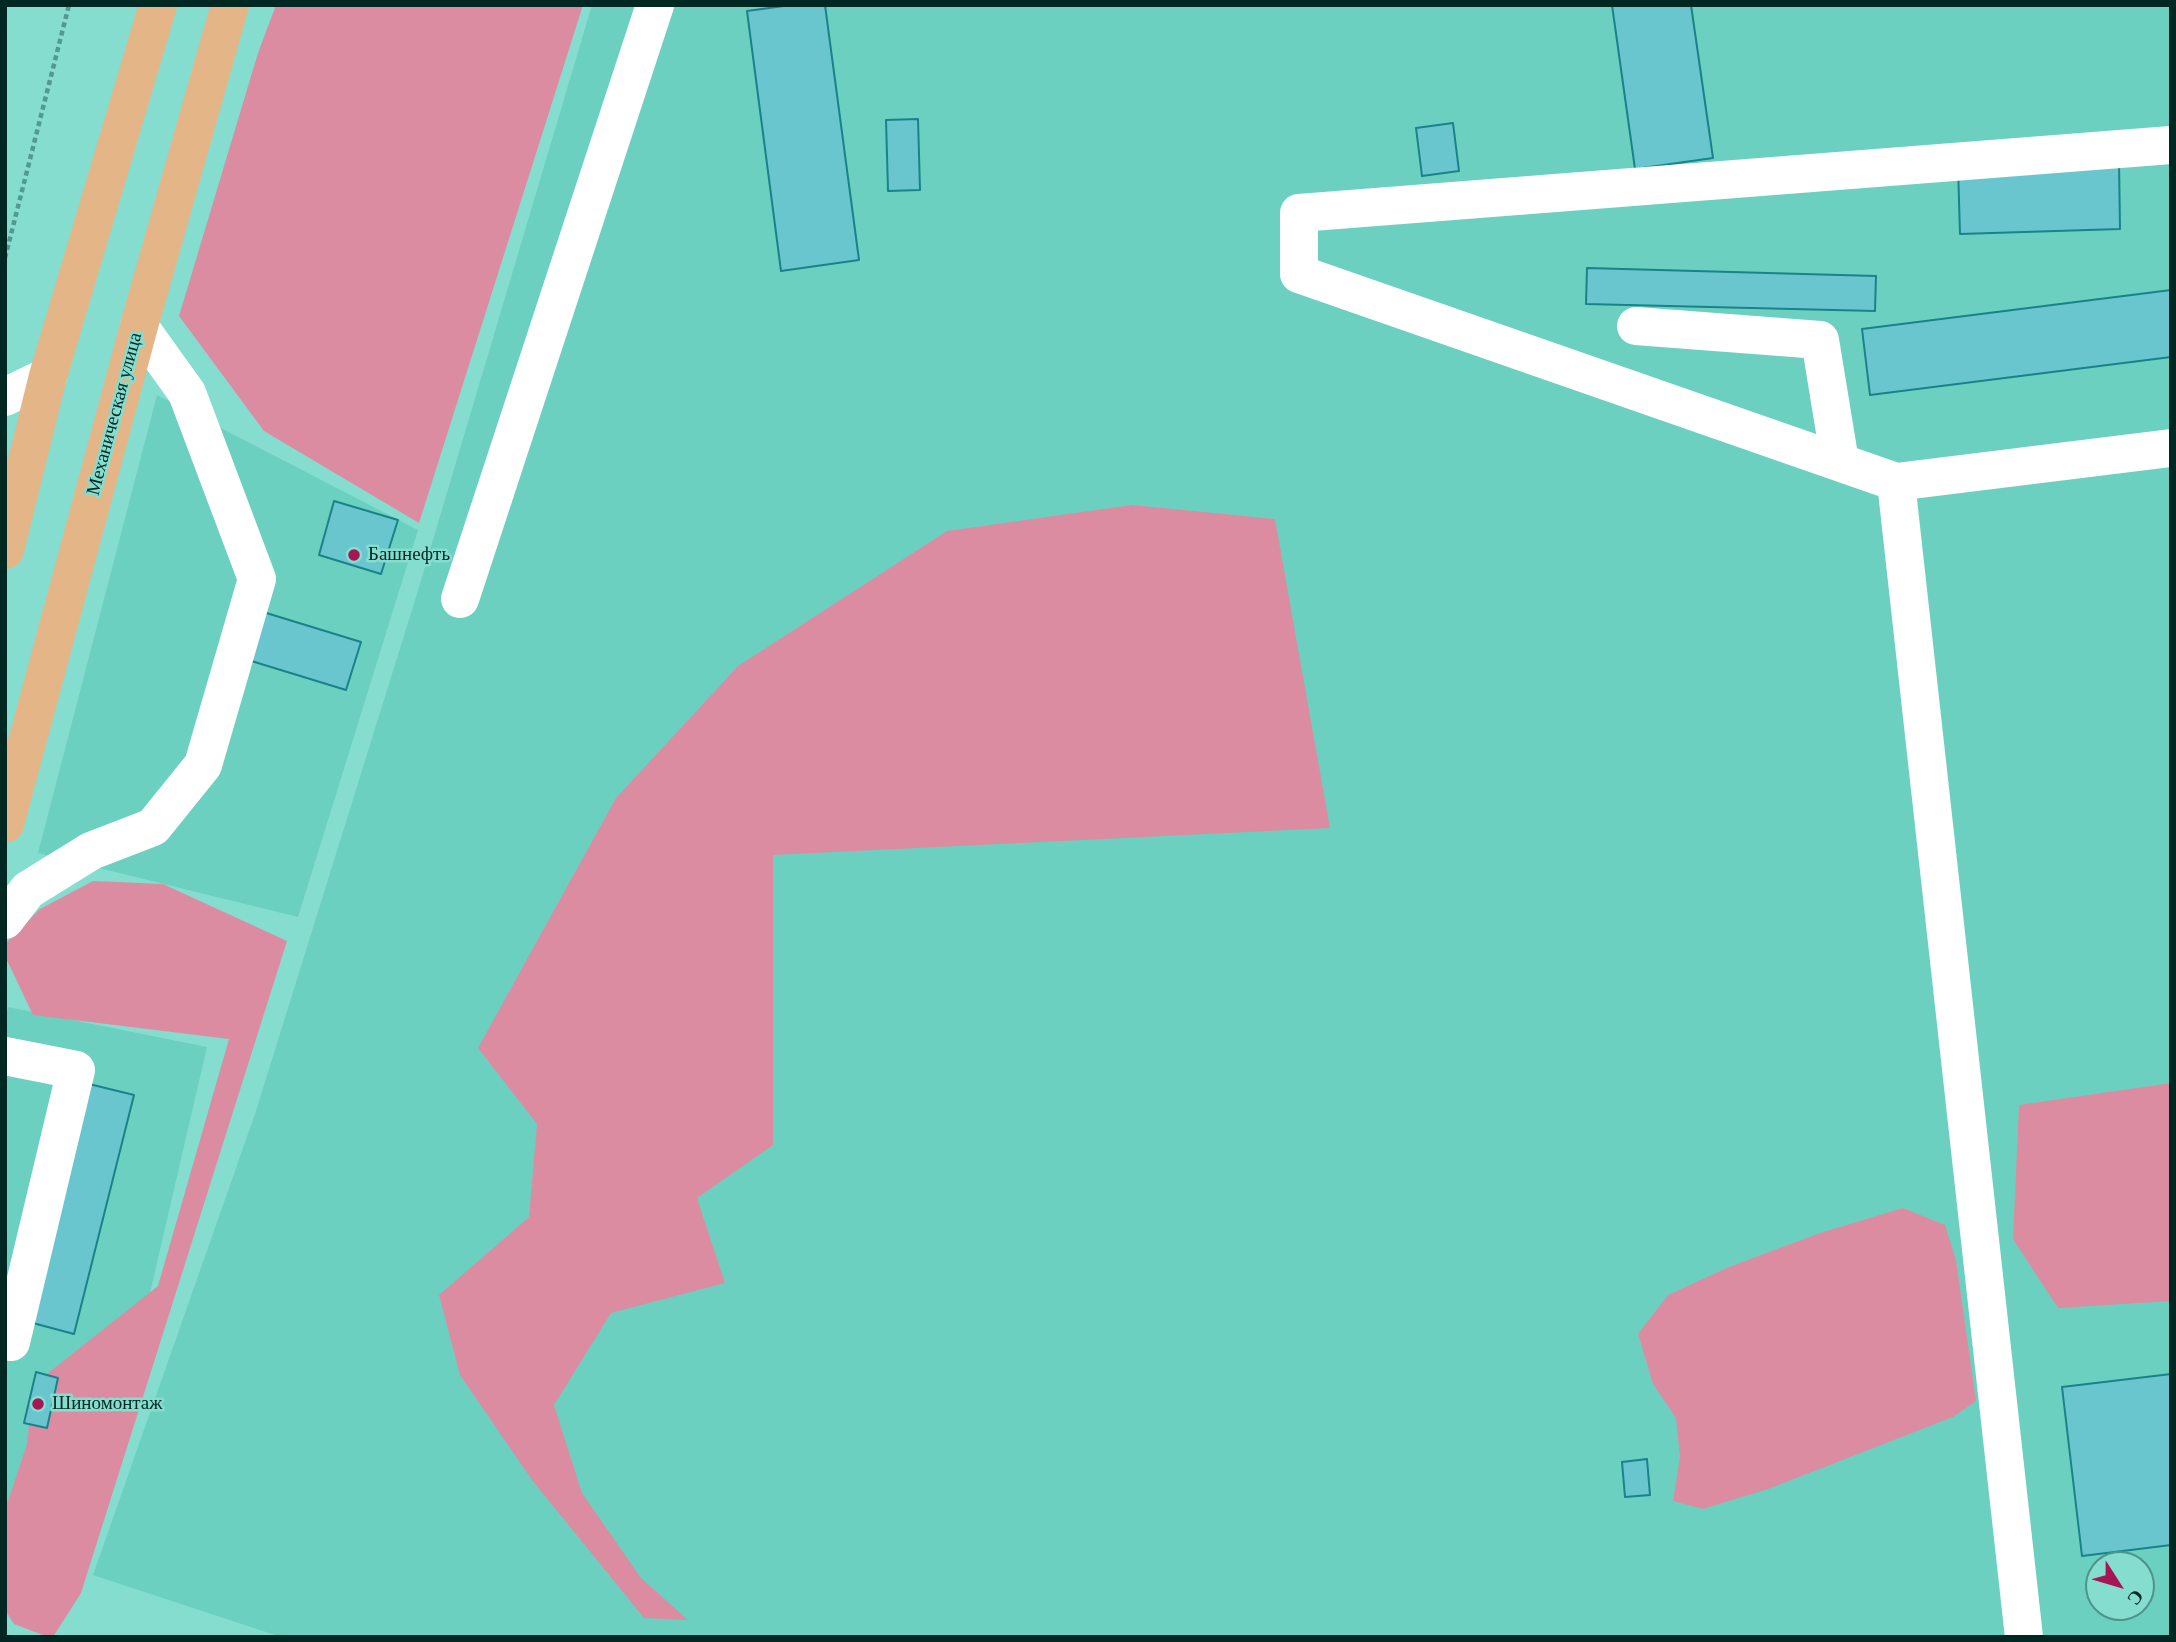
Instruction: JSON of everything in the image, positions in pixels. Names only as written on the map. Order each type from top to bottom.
[{"type":"main road","points":[[5,550],[48,376],[158,5]]},
{"type":"main road","name":"Механическая улица","points":[[5,824],[139,326],[230,5]]},
{"type":"lane","points":[[460,599],[655,5]]},
{"type":"lane","points":[[2171,145],[1299,212],[1299,274],[1896,482],[2171,448]]},
{"type":"lane","points":[[5,920],[28,890],[91,851],[153,827],[203,765],[257,579],[187,393],[139,326]]},
{"type":"lane","points":[[1636,326],[1820,340],[1840,462]]},
{"type":"lane","points":[[5,397],[48,376]]},
{"type":"lane","points":[[1896,482],[2024,1637]]},
{"type":"lane","points":[[5,1056],[76,1070],[11,1342]]},
{"type":"path","points":[[5,258],[69,5]]},
{"type":"shaded area","points":[[276,5],[583,5],[419,523],[264,431],[179,316],[258,53]]},
{"type":"shaded area","points":[[592,5],[2171,5],[2171,1637],[281,1637],[93,1575],[255,1114],[416,597]]},
{"type":"shaded area","points":[[157,395],[418,530],[298,917],[38,853]]},
{"type":"shaded area","points":[[1132,505],[1275,519],[1330,828],[773,855],[773,1145],[697,1198],[725,1283],[611,1313],[554,1405],[582,1493],[641,1578],[688,1620],[644,1618],[532,1480],[460,1375],[439,1295],[529,1217],[537,1124],[478,1048],[616,798],[738,666],[947,531]]},
{"type":"shaded area","points":[[93,881],[163,884],[287,941],[81,1593],[53,1637],[48,1637],[14,1624],[5,1610],[5,1510],[27,1444],[33,1385],[158,1286],[229,1039],[33,1015],[5,956],[5,944],[40,909]]},
{"type":"shaded area","points":[[8,1007],[207,1047],[134,1362],[32,1507],[5,1509],[5,1018]]},
{"type":"shaded area","points":[[2171,1083],[2171,1301],[2058,1308],[2013,1239],[2019,1105]]},
{"type":"shaded area","points":[[1903,1208],[1945,1225],[1956,1260],[1976,1401],[1953,1417],[1768,1489],[1703,1509],[1673,1501],[1680,1457],[1676,1418],[1653,1384],[1638,1334],[1668,1295],[1729,1267],[1820,1233]]},
{"type":"building","points":[[791,5],[825,5],[859,260],[781,271],[747,11]]},
{"type":"building","points":[[1612,5],[1691,5],[1713,158],[1635,169]]},
{"type":"building","points":[[918,119],[920,190],[888,191],[886,120]]},
{"type":"building","points":[[1453,123],[1459,171],[1422,176],[1416,128]]},
{"type":"building","points":[[2119,162],[2120,229],[1960,234],[1958,167]]},
{"type":"building","points":[[1587,268],[1876,276],[1875,311],[1586,304]]},
{"type":"building","points":[[2171,290],[2171,357],[1870,395],[1862,329]]},
{"type":"building","points":[[334,501],[398,520],[381,574],[319,555]]},
{"type":"building","points":[[237,604],[361,642],[346,690],[222,652]]},
{"type":"building","points":[[89,1084],[134,1095],[74,1334],[29,1322]]},
{"type":"building","points":[[36,1372],[58,1378],[47,1428],[24,1423]]},
{"type":"building","points":[[2171,1374],[2171,1545],[2122,1551],[2085,1551],[2085,1556],[2082,1556],[2062,1387]]},
{"type":"building","points":[[1647,1459],[1650,1495],[1625,1497],[1622,1462]]},
{"type":"place","name":"Башнефть","points":[[354,555]]},
{"type":"place","name":"Шиномонтаж","points":[[38,1404]]}]
